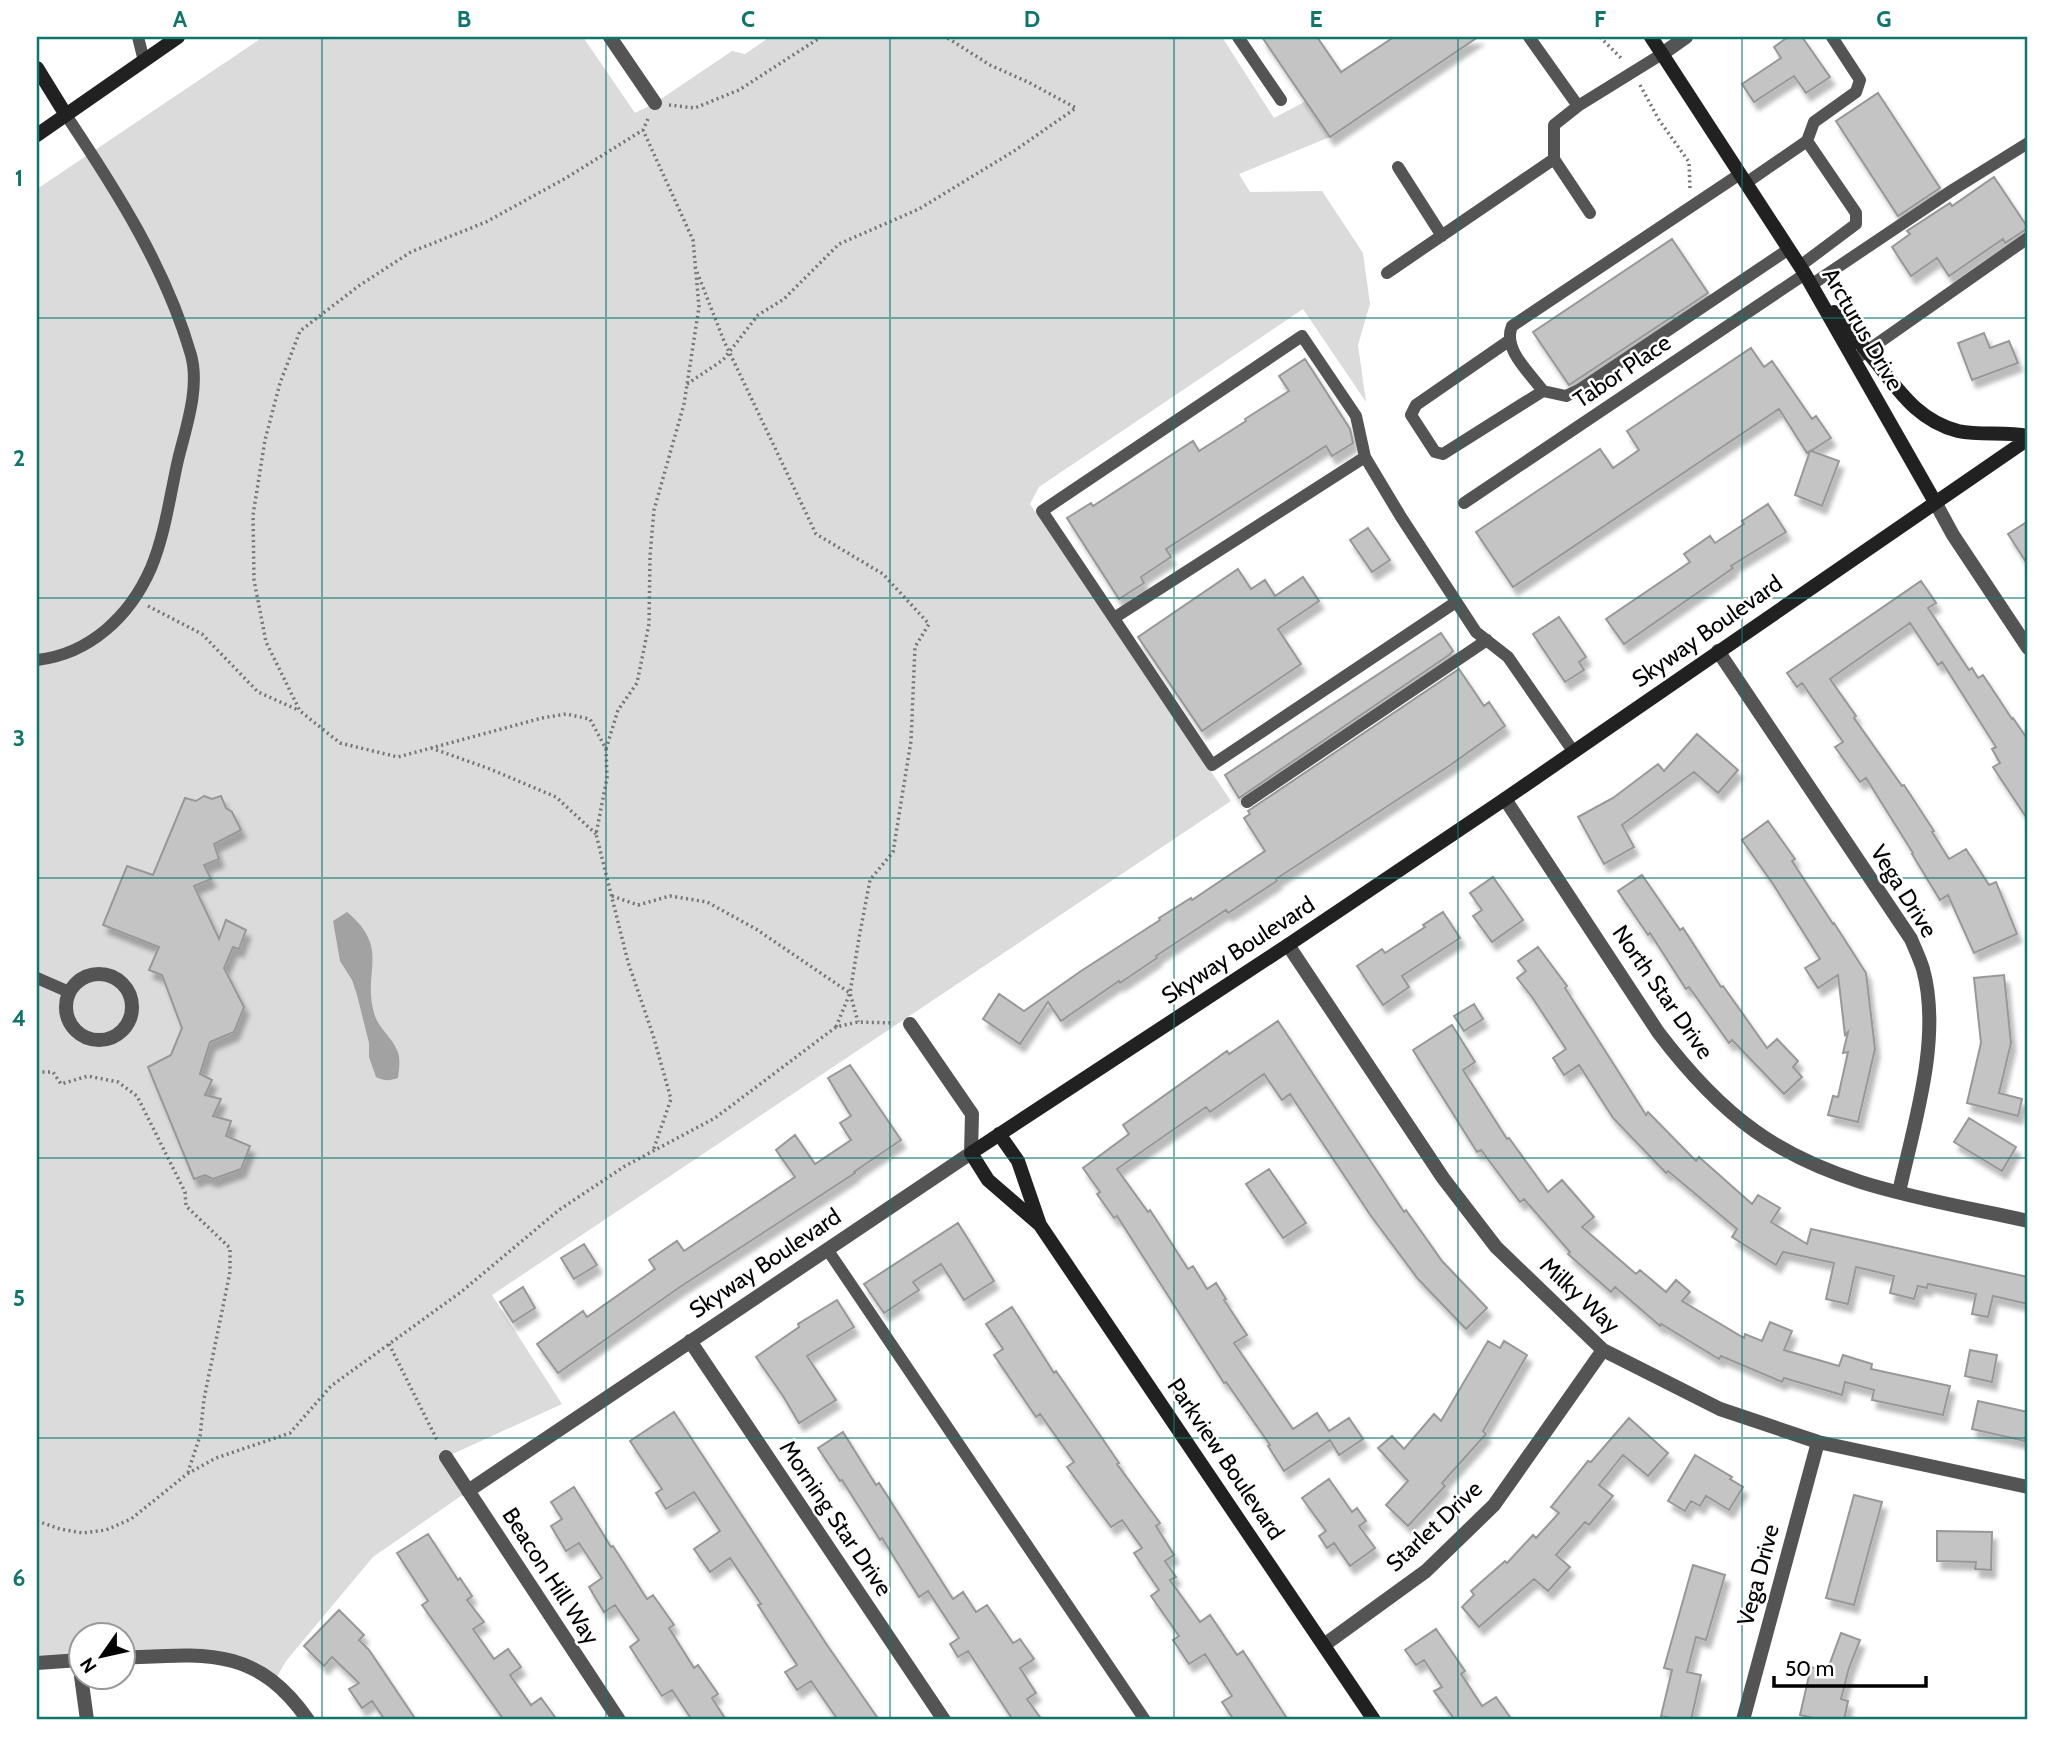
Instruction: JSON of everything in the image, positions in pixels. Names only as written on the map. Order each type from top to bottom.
[{"type":"street","points":[[37,135],[178,37]]},
{"type":"street","points":[[610,37],[655,103]]},
{"type":"street","name":"Arcturus Drive","points":[[1651,37],[1789,249],[1952,535],[2028,648]]},
{"type":"street","points":[[1662,54],[1686,37]]},
{"type":"street","points":[[37,68],[66,115]]},
{"type":"street","points":[[1805,275],[1901,395],[1931,420],[1972,433],[2017,433],[2028,437]]},
{"type":"street","name":"Skyway Boulevard","points":[[468,1491],[999,1134],[1288,945],[2028,437]]},
{"type":"street","name":"Vega Drive","points":[[1718,651],[1911,939],[1923,969],[1929,1021],[1927,1064],[1899,1192]]},
{"type":"street","name":"North Star Drive","points":[[1504,799],[1658,1032],[1706,1089],[1756,1132],[1786,1150],[1849,1179],[2028,1221]]},
{"type":"street","name":"Milky Way","points":[[1288,945],[1443,1178],[1496,1247],[1603,1350],[1720,1409],[1818,1442],[2028,1487]]},
{"type":"street","points":[[101,973],[114,976],[124,984],[131,996],[133,1009],[130,1022],[122,1032],[110,1039],[98,1041],[85,1037],[74,1030],[67,1018],[69,992],[77,981],[88,975],[101,973]]},
{"type":"street","points":[[910,1024],[972,1114],[971,1153]]},
{"type":"street","name":"Parkview Boulevard","points":[[999,1134],[1018,1161],[1040,1225]]},
{"type":"street","name":"Parkview Boulevard","points":[[971,1153],[988,1180],[1040,1225],[1374,1720]]},
{"type":"street","name":"Morning Star Drive","points":[[690,1341],[944,1720]]},
{"type":"street","name":"Starlet Drive","points":[[1324,1645],[1426,1571],[1494,1505],[1603,1350]]},
{"type":"street","name":"Vega Drive","points":[[1743,1720],[1818,1442]]},
{"type":"street","name":"Beacon Hill Way","points":[[446,1457],[619,1720]]},
{"type":"street","points":[[136,1657],[195,1654],[221,1657],[250,1667],[274,1682],[295,1702],[308,1720]]},
{"type":"street","points":[[37,1663],[66,1666]]},
{"type":"street","points":[[83,1690],[88,1720]]},
{"type":"lane","points":[[138,37],[144,61]]},
{"type":"lane","points":[[1238,37],[1281,100]]},
{"type":"lane","points":[[1529,37],[1578,106]]},
{"type":"lane","points":[[1789,249],[1579,390],[1566,396],[1543,391],[1512,349],[1508,335],[1512,326],[1693,205],[1807,141],[1814,122],[1856,92],[1860,80],[1832,37]]},
{"type":"lane","points":[[1590,213],[1554,159],[1554,125],[1578,106],[1662,54]]},
{"type":"lane","points":[[37,660],[77,649],[103,635],[138,594],[152,566],[161,534],[193,383],[192,358],[161,274],[103,171],[66,115]]},
{"type":"lane","points":[[1805,275],[1856,224],[1856,213],[1807,141]]},
{"type":"lane","points":[[1805,275],[2028,143]]},
{"type":"lane","points":[[1387,273],[1554,159]]},
{"type":"lane","points":[[1398,167],[1442,236]]},
{"type":"lane","points":[[1854,360],[2028,238]]},
{"type":"lane","name":"Tabor Place","points":[[1464,503],[1805,275]]},
{"type":"lane","points":[[1456,602],[1212,765],[1042,511],[1302,336],[1356,416],[1365,457],[1456,602],[1476,632],[1508,657],[1573,751]]},
{"type":"lane","points":[[1510,340],[1416,405],[1411,415],[1435,452],[1443,454],[1543,391]]},
{"type":"lane","points":[[1114,618],[1365,457]]},
{"type":"lane","points":[[1247,802],[1487,640]]},
{"type":"lane","points":[[37,978],[69,992]]},
{"type":"lane","points":[[827,1249],[1145,1720]]},
{"type":"path","points":[[300,710],[265,642],[254,580],[253,515],[268,429],[280,383],[300,331],[360,285],[411,252],[486,222],[566,178],[643,130],[655,103],[695,108],[739,90],[821,37]]},
{"type":"path","points":[[687,384],[723,360],[758,315],[785,299],[839,244],[919,209],[1014,151],[1076,108],[990,65],[946,37]]},
{"type":"path","points":[[1600,37],[1633,72],[1659,120],[1689,162],[1688,182],[1693,205]]},
{"type":"path","points":[[643,130],[693,240],[699,307],[684,404],[654,510],[649,624],[636,683],[618,710],[606,749],[607,778],[596,834],[628,962],[671,1098],[653,1151]]},
{"type":"path","points":[[695,267],[729,353],[816,534],[883,574],[929,624],[915,647],[911,741],[893,852],[870,880],[850,993],[836,1027]]},
{"type":"path","points":[[138,594],[145,605],[202,634],[258,692],[300,710],[340,743],[398,757],[566,714],[590,719],[606,749]]},
{"type":"path","points":[[431,748],[556,797],[596,834]]},
{"type":"path","points":[[612,896],[638,905],[670,895],[708,902],[755,929],[850,993],[859,1022]]},
{"type":"path","points":[[37,1521],[83,1533],[106,1530],[131,1520],[187,1474],[216,1458],[290,1433],[331,1386],[461,1292],[559,1210],[625,1166],[715,1118],[836,1027],[859,1022],[910,1024]]},
{"type":"path","points":[[37,1072],[53,1072],[61,1084],[88,1076],[118,1082],[138,1096],[185,1192],[186,1206],[230,1248],[230,1272],[204,1399],[200,1436],[187,1474]]},
{"type":"path","points":[[389,1344],[446,1457]]},
{"type":"shaded area","points":[[263,37],[583,37],[635,113],[655,103],[732,51],[745,54],[770,37],[1222,37],[1274,118],[1306,101],[1330,137],[1239,174],[1250,192],[1322,191],[1363,253],[1370,304],[1358,345],[1366,402],[1303,309],[1039,487],[1030,504],[1231,801],[492,1295],[562,1404],[446,1457],[468,1491],[373,1557],[286,1661],[274,1682],[221,1657],[136,1658],[136,1620],[66,1620],[66,1660],[37,1661],[37,189]]},
{"type":"shaded area","points":[[347,912],[360,925],[372,949],[371,998],[376,1018],[398,1053],[398,1078],[395,1079],[384,1080],[376,1077],[369,1057],[369,1043],[357,995],[352,980],[340,961],[333,921]]},
{"type":"building","points":[[1262,37],[1317,37],[1341,72],[1394,37],[1478,37],[1330,137]]},
{"type":"building","points":[[1788,37],[1802,37],[1830,77],[1806,93],[1794,76],[1754,102],[1742,84],[1781,58],[1774,47]]},
{"type":"building","points":[[1878,93],[1940,188],[1898,216],[1836,121]]},
{"type":"building","points":[[1994,177],[2028,228],[2005,243],[2003,239],[1949,276],[1937,258],[1911,276],[1892,247],[1910,234],[1907,231],[1950,203],[1952,206]]},
{"type":"building","points":[[1672,239],[1708,293],[1569,385],[1533,332]]},
{"type":"building","points":[[1984,333],[1990,348],[2009,341],[2018,363],[1972,380],[1958,343]]},
{"type":"building","points":[[1751,348],[1764,367],[1772,361],[1812,419],[1816,416],[1831,438],[1811,451],[1839,461],[1822,506],[1795,495],[1810,451],[1807,453],[1779,409],[1513,587],[1476,532],[1600,449],[1613,468],[1639,450],[1627,431]]},
{"type":"building","points":[[1305,359],[1350,429],[1353,443],[1332,456],[1326,446],[1166,549],[1171,557],[1141,577],[1144,583],[1119,599],[1067,518],[1091,503],[1093,506],[1193,441],[1199,451],[1246,421],[1245,419],[1289,391],[1279,376]]},
{"type":"building","points":[[1768,504],[1786,532],[1731,566],[1733,568],[1624,644],[1606,619],[1690,562],[1684,554],[1710,536],[1715,543]]},
{"type":"building","points":[[2028,521],[2028,565],[2008,534]]},
{"type":"building","points":[[1368,528],[1390,560],[1372,572],[1350,540]]},
{"type":"building","points":[[1238,569],[1251,589],[1265,580],[1275,596],[1303,577],[1319,601],[1278,629],[1301,664],[1202,731],[1138,637]]},
{"type":"building","points":[[1921,581],[1936,603],[1928,608],[1969,670],[1972,668],[1978,678],[1983,675],[2028,740],[2028,820],[1993,767],[2000,763],[1992,749],[1996,747],[1942,662],[1938,665],[1910,623],[1830,679],[1856,716],[1854,718],[1902,786],[1904,785],[1949,859],[1966,849],[1989,885],[1996,882],[2017,934],[1974,953],[1948,895],[1940,900],[1866,778],[1860,782],[1835,747],[1843,742],[1802,683],[1797,687],[1787,673]]},
{"type":"building","points":[[1559,617],[1586,657],[1579,662],[1584,670],[1565,682],[1533,634]]},
{"type":"building","points":[[1441,633],[1453,651],[1449,655],[1239,798],[1225,775]]},
{"type":"building","points":[[1459,669],[1484,706],[1489,702],[1505,726],[1449,766],[1276,879],[1277,881],[1228,913],[1226,910],[1061,1021],[1048,1002],[1020,1044],[983,1019],[999,994],[1024,1011],[1160,920],[1159,918],[1191,898],[1192,900],[1265,851],[1244,818],[1250,814],[1248,811]]},
{"type":"building","points":[[1697,734],[1738,770],[1718,793],[1694,772],[1622,825],[1634,847],[1604,864],[1578,817],[1613,798],[1658,764],[1664,771]]},
{"type":"building","points":[[204,796],[212,799],[221,796],[241,830],[214,844],[219,859],[204,865],[211,879],[194,886],[219,939],[226,920],[246,930],[239,949],[233,947],[224,968],[244,1007],[234,1032],[210,1042],[200,1074],[212,1080],[205,1095],[221,1099],[213,1116],[231,1121],[226,1136],[250,1146],[241,1169],[213,1179],[205,1175],[194,1179],[148,1067],[171,1055],[182,1028],[162,975],[149,970],[159,947],[103,925],[127,866],[153,875],[185,798],[196,801]]},
{"type":"building","points":[[1768,821],[1795,859],[1792,861],[1866,973],[1875,1049],[1858,1122],[1828,1115],[1833,1096],[1838,1097],[1848,1052],[1843,1053],[1848,1032],[1845,1035],[1838,975],[1818,988],[1805,968],[1820,959],[1742,840]]},
{"type":"building","points":[[1642,875],[1680,930],[1683,928],[1721,987],[1723,986],[1767,1048],[1777,1039],[1798,1061],[1793,1067],[1802,1077],[1784,1094],[1732,1040],[1729,1043],[1689,987],[1686,989],[1650,933],[1648,935],[1618,891]]},
{"type":"building","points":[[1493,877],[1523,920],[1492,942],[1473,916],[1482,910],[1470,893]]},
{"type":"building","points":[[1443,912],[1460,938],[1402,976],[1409,987],[1383,1005],[1357,966],[1382,949],[1385,953]]},
{"type":"building","points":[[1538,947],[1567,986],[1565,988],[1646,1115],[1648,1112],[1696,1161],[1699,1157],[1752,1204],[1758,1195],[1780,1208],[1771,1222],[1807,1244],[1811,1229],[2028,1277],[2028,1304],[1993,1296],[1988,1317],[1972,1314],[1976,1294],[1928,1284],[1927,1288],[1918,1286],[1914,1299],[1890,1293],[1894,1276],[1856,1267],[1848,1304],[1826,1299],[1834,1263],[1783,1252],[1776,1265],[1732,1237],[1737,1229],[1668,1171],[1666,1173],[1613,1118],[1579,1065],[1564,1075],[1553,1058],[1566,1049],[1517,978],[1526,971],[1518,961]]},
{"type":"building","points":[[2004,975],[2011,1043],[1999,1093],[2022,1099],[2018,1116],[1967,1103],[1981,1043],[1974,978]]},
{"type":"building","points":[[1474,1004],[1483,1019],[1464,1031],[1454,1016]]},
{"type":"building","points":[[1278,1021],[1404,1212],[1406,1210],[1442,1261],[1487,1308],[1466,1329],[1418,1279],[1371,1216],[1290,1094],[1282,1100],[1264,1074],[1210,1112],[1206,1107],[1117,1169],[1148,1212],[1150,1210],[1188,1269],[1193,1266],[1207,1289],[1216,1283],[1247,1335],[1234,1343],[1293,1429],[1317,1413],[1329,1431],[1349,1418],[1363,1439],[1339,1455],[1330,1440],[1284,1471],[1268,1446],[1270,1445],[1226,1382],[1224,1383],[1117,1216],[1114,1218],[1097,1194],[1100,1192],[1083,1168],[1129,1134],[1123,1125],[1227,1051],[1229,1054]]},
{"type":"building","points":[[1452,1025],[1475,1062],[1463,1070],[1507,1139],[1509,1138],[1548,1192],[1562,1180],[1594,1217],[1582,1227],[1636,1274],[1640,1270],[1666,1292],[1676,1280],[1690,1292],[1682,1301],[1744,1338],[1745,1334],[1762,1341],[1770,1322],[1792,1331],[1784,1350],[1839,1366],[1843,1355],[1872,1364],[1871,1369],[1950,1386],[1943,1415],[1872,1400],[1874,1390],[1845,1382],[1842,1395],[1784,1378],[1782,1382],[1721,1356],[1719,1359],[1661,1324],[1660,1326],[1615,1287],[1611,1292],[1568,1254],[1570,1252],[1524,1199],[1520,1202],[1481,1150],[1477,1152],[1413,1050]]},
{"type":"building","points":[[850,1065],[901,1140],[680,1287],[558,1373],[537,1344],[583,1311],[587,1317],[655,1269],[649,1260],[677,1241],[684,1251],[795,1177],[776,1150],[795,1135],[815,1164],[851,1140],[840,1123],[851,1116],[828,1078]]},
{"type":"building","points":[[1969,1118],[2016,1147],[2002,1171],[1954,1142]]},
{"type":"building","points":[[1269,1169],[1306,1223],[1283,1238],[1246,1184]]},
{"type":"building","points":[[958,1223],[994,1281],[964,1300],[941,1264],[913,1282],[919,1290],[884,1313],[864,1284]]},
{"type":"building","points":[[584,1244],[597,1265],[574,1279],[561,1258]]},
{"type":"building","points":[[523,1287],[535,1308],[513,1322],[500,1302]]},
{"type":"building","points":[[837,1300],[854,1327],[807,1356],[836,1400],[799,1423],[756,1357],[799,1327],[798,1324]]},
{"type":"building","points":[[1012,1307],[1054,1373],[1056,1371],[1119,1463],[1117,1464],[1160,1523],[1156,1526],[1174,1555],[1165,1561],[1176,1577],[1170,1580],[1200,1622],[1210,1615],[1237,1655],[1243,1651],[1288,1720],[1234,1720],[1222,1702],[1232,1696],[1205,1654],[1189,1664],[1173,1640],[1179,1636],[1151,1596],[1159,1590],[1134,1553],[1142,1548],[1122,1520],[1111,1527],[1067,1467],[1074,1462],[1040,1414],[1036,1417],[994,1355],[1003,1349],[986,1324]]},
{"type":"building","points":[[1488,1341],[1500,1348],[1504,1341],[1527,1355],[1483,1431],[1486,1434],[1442,1483],[1445,1486],[1408,1526],[1386,1505],[1408,1481],[1378,1448],[1392,1436],[1404,1449],[1434,1414],[1441,1421]]},
{"type":"building","points":[[1970,1350],[1997,1355],[1992,1382],[1965,1376]]},
{"type":"building","points":[[1978,1401],[2028,1412],[2025,1441],[1972,1429]]},
{"type":"building","points":[[674,1412],[879,1720],[838,1720],[811,1681],[797,1690],[785,1672],[797,1665],[730,1558],[710,1572],[694,1549],[720,1531],[694,1492],[666,1509],[656,1493],[662,1489],[630,1441]]},
{"type":"building","points":[[1629,1418],[1668,1453],[1648,1476],[1623,1455],[1599,1485],[1613,1496],[1589,1525],[1585,1522],[1556,1555],[1570,1567],[1548,1591],[1534,1579],[1479,1627],[1462,1607],[1474,1595],[1471,1591],[1505,1561],[1507,1563],[1533,1535],[1536,1538],[1559,1513],[1551,1507],[1588,1461],[1591,1462]]},
{"type":"building","points":[[843,1432],[953,1599],[963,1592],[976,1612],[987,1605],[1013,1643],[1020,1639],[1034,1659],[1020,1668],[1036,1693],[1027,1699],[1042,1720],[1013,1720],[968,1651],[958,1657],[950,1644],[959,1638],[928,1591],[919,1597],[882,1538],[880,1540],[818,1448]]},
{"type":"building","points":[[1695,1455],[1732,1477],[1730,1479],[1743,1487],[1729,1510],[1706,1496],[1700,1506],[1691,1501],[1685,1511],[1668,1501]]},
{"type":"building","points":[[1329,1479],[1352,1512],[1357,1508],[1366,1521],[1359,1526],[1375,1548],[1350,1566],[1334,1543],[1327,1548],[1319,1536],[1326,1531],[1302,1498]]},
{"type":"building","points":[[574,1487],[647,1599],[653,1595],[674,1625],[669,1628],[694,1668],[698,1665],[718,1694],[712,1698],[726,1720],[692,1720],[672,1690],[662,1696],[630,1647],[639,1640],[615,1605],[604,1612],[589,1587],[602,1578],[579,1543],[566,1551],[551,1526],[562,1519],[551,1502]]},
{"type":"building","points":[[1854,1495],[1882,1502],[1854,1605],[1826,1598]]},
{"type":"building","points":[[1937,1531],[1992,1532],[1991,1570],[1975,1569],[1976,1562],[1937,1561]]},
{"type":"building","points":[[428,1534],[458,1580],[460,1578],[472,1596],[467,1600],[484,1622],[473,1629],[494,1659],[508,1649],[521,1667],[510,1675],[531,1705],[541,1698],[557,1720],[504,1720],[422,1605],[428,1601],[397,1553]]},
{"type":"building","points":[[1693,1565],[1725,1575],[1706,1640],[1696,1637],[1687,1672],[1701,1675],[1691,1720],[1681,1720],[1661,1716],[1672,1670],[1664,1668]]},
{"type":"building","points":[[339,1610],[364,1635],[359,1640],[369,1650],[416,1720],[385,1720],[372,1701],[362,1708],[349,1689],[359,1683],[332,1657],[324,1666],[304,1646]]},
{"type":"building","points":[[1436,1629],[1465,1671],[1461,1674],[1482,1706],[1496,1697],[1512,1720],[1455,1720],[1434,1691],[1442,1687],[1424,1660],[1416,1665],[1405,1650]]},
{"type":"building","points":[[1841,1633],[1860,1640],[1841,1699],[1848,1701],[1844,1720],[1822,1720],[1800,1715],[1811,1667],[1827,1671]]}]
